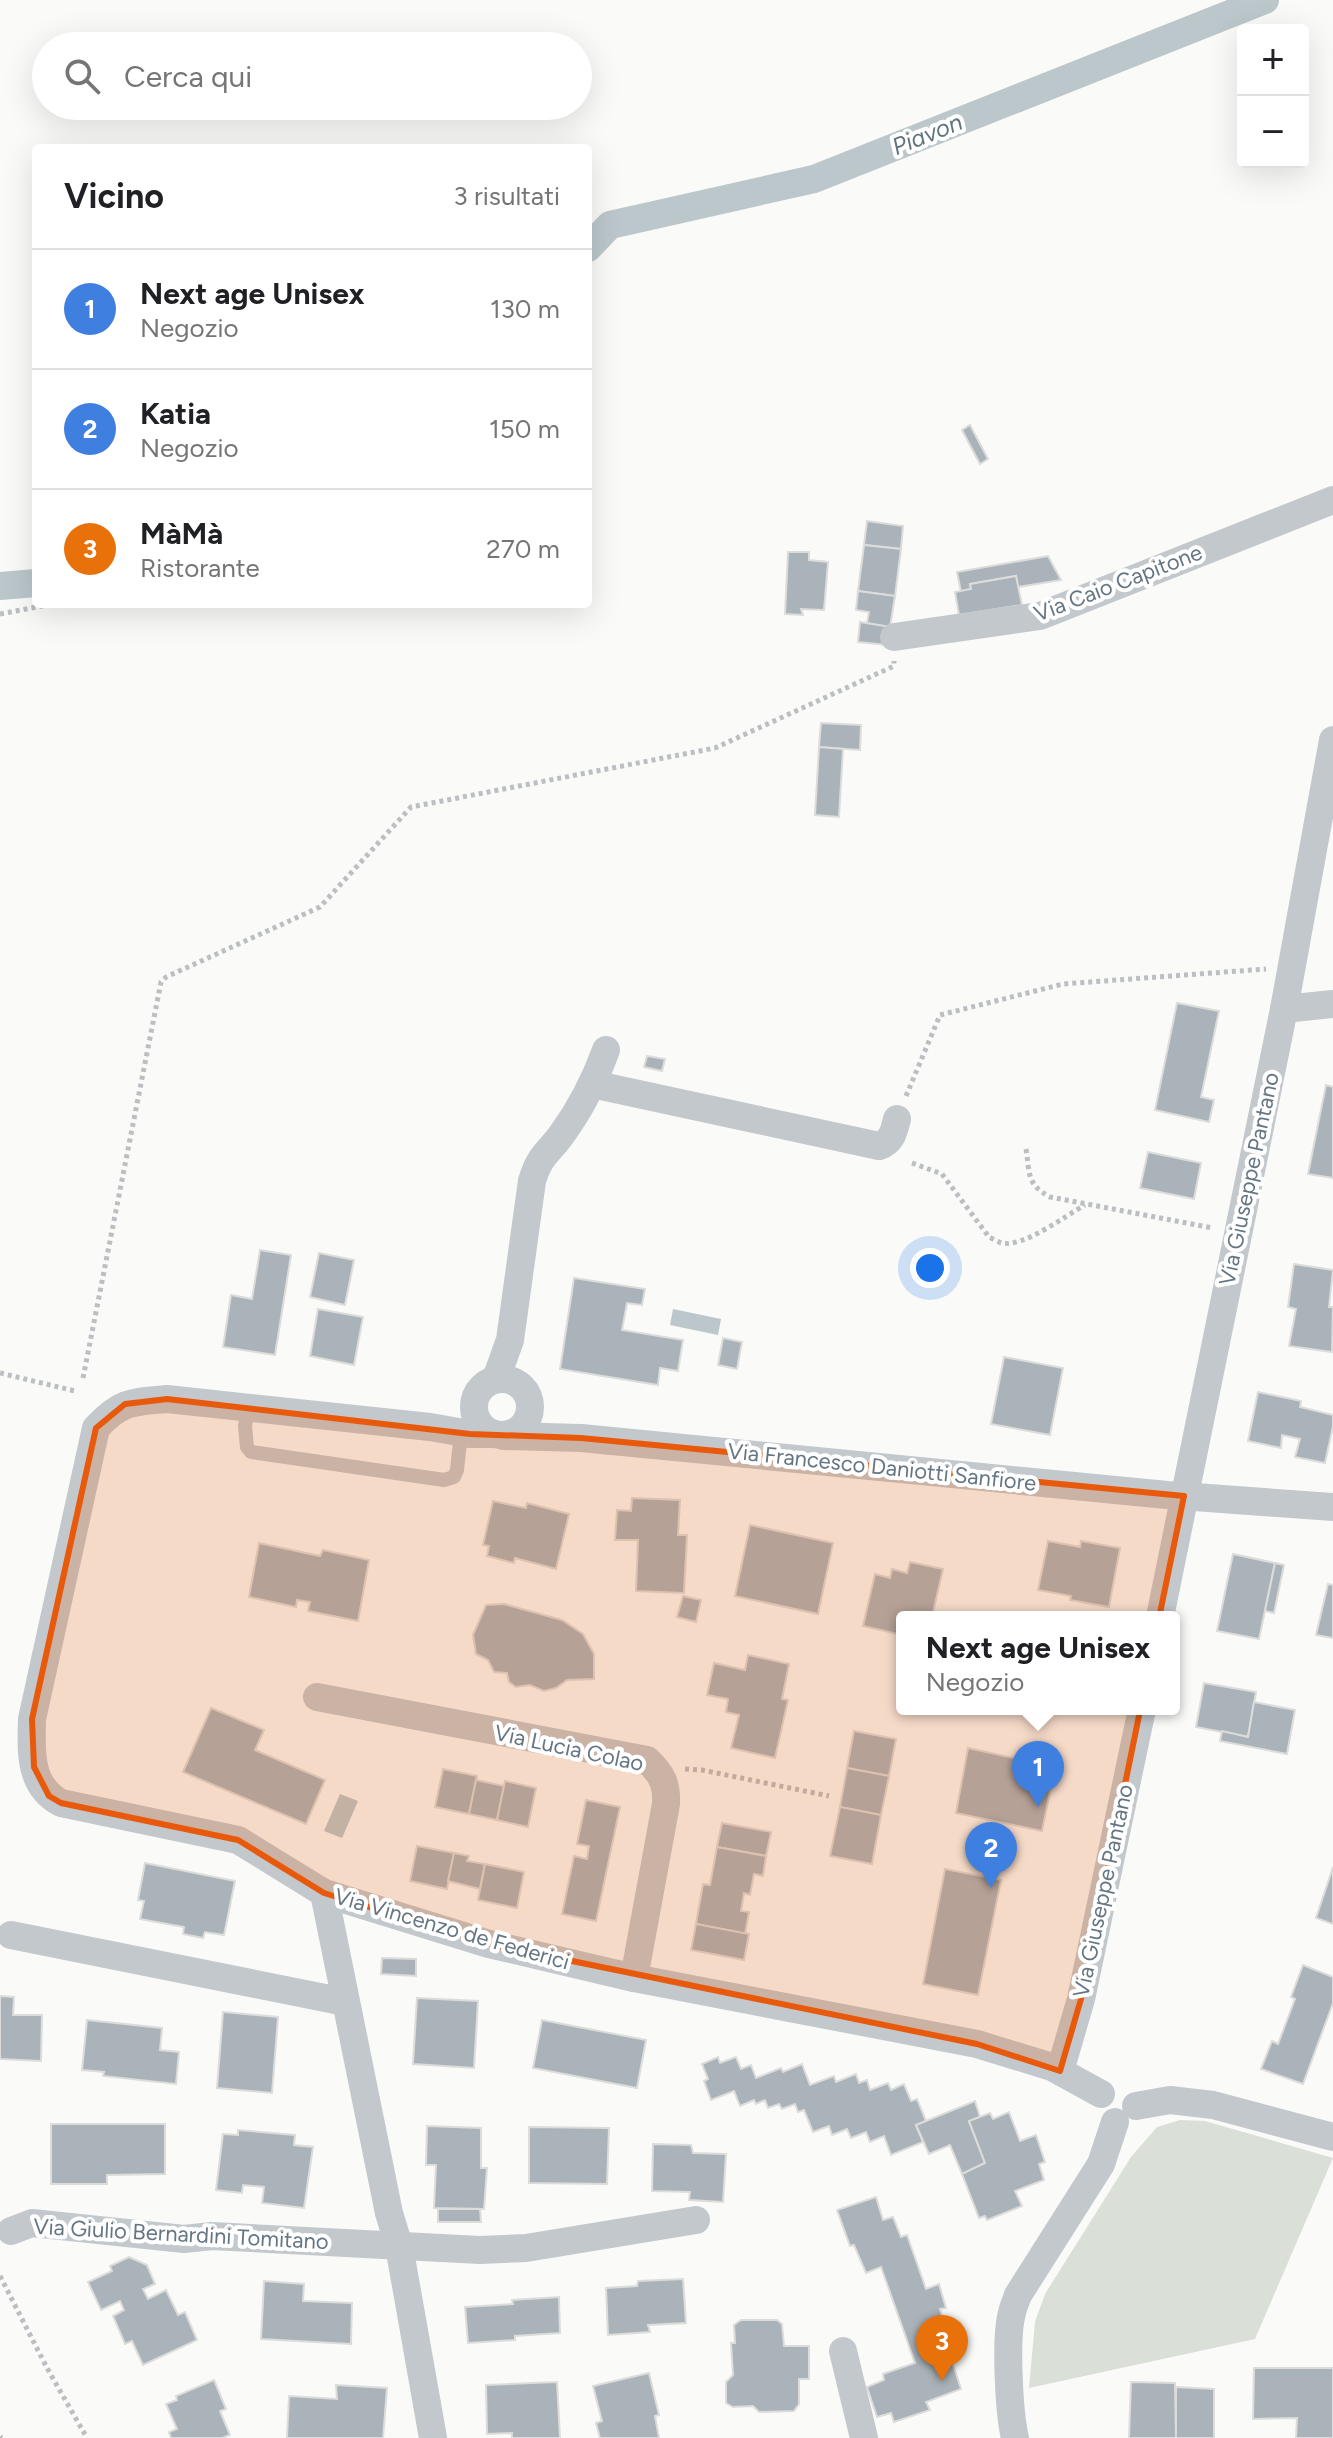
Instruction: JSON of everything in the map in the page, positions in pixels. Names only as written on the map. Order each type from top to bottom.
[{"type":"street","name":"Via Caio Capitone","points":[[894,637],[1040,616],[1333,500]]},
{"type":"street","name":"Via Giuseppe Pantano","points":[[1161,1611],[1284,1009],[1333,740]]},
{"type":"street","points":[[1284,1009],[1333,1004]]},
{"type":"street","points":[[467,1419],[499,1435],[521,1429],[527,1422],[516,1390],[510,1340],[532,1181],[536,1166],[560,1138],[592,1084],[606,1050]]},
{"type":"street","points":[[592,1084],[879,1146],[886,1144],[893,1135],[897,1119]]},
{"type":"street","name":"Via Vincenzo de Federici","points":[[516,1390],[480,1389],[467,1419],[430,1427],[167,1399],[125,1404],[110,1412],[96,1428],[32,1719],[34,1767],[39,1782],[49,1796],[61,1803],[238,1840],[324,1893],[489,1944],[634,1978],[977,2044],[1052,2067],[1101,2094],[1111,2086],[1123,2086],[1133,2093],[1125,2114]]},
{"type":"street","name":"Via Francesco Daniotti Sanfiore","points":[[516,1390],[558,1431],[581,1438]]},
{"type":"street","name":"Via Francesco Daniotti Sanfiore","points":[[499,1435],[581,1438],[1184,1496],[1333,1507]]},
{"type":"street","name":"Via Lucia Colao","points":[[317,1697],[647,1760],[667,1785],[666,1804],[634,1978]]},
{"type":"street","name":"Via Giuseppe Pantano","points":[[1060,2071],[1081,1999],[1141,1715]]},
{"type":"street","points":[[324,1893],[389,2213],[399,2246],[433,2438]]},
{"type":"street","points":[[11,1935],[345,2002]]},
{"type":"street","points":[[1015,2438],[1009,2338],[1011,2314],[1018,2295],[1101,2164],[1125,2114],[1170,2100],[1213,2105],[1331,2131]]},
{"type":"street","name":"Via Giulio Bernardini Tomitano","points":[[11,2231],[32,2223],[184,2239],[212,2236],[480,2250],[526,2248],[696,2220]]},
{"type":"street","points":[[843,2351],[864,2438]]},
{"type":"lane","points":[[248,1407],[245,1426],[247,1447],[251,1452],[444,1480],[454,1477],[457,1470],[467,1419]]},
{"type":"path","points":[[0,614],[32,608]]},
{"type":"path","points":[[83,1378],[161,982],[166,977],[320,907],[411,807],[715,748],[894,666],[894,637]]},
{"type":"path","points":[[897,1119],[940,1015],[1063,984],[1291,967]]},
{"type":"path","points":[[1026,1149],[1031,1180],[1036,1190],[1050,1197],[1238,1233]]},
{"type":"path","points":[[912,1163],[942,1174],[989,1237],[1000,1243],[1027,1238],[1086,1204]]},
{"type":"path","points":[[0,1373],[75,1391]]},
{"type":"path","points":[[656,1768],[702,1770],[829,1796]]},
{"type":"path","points":[[0,2276],[87,2438]]},
{"type":"highlighted area","points":[[167,1399],[470,1434],[581,1438],[1184,1496],[1081,1999],[1060,2071],[977,2044],[489,1944],[324,1893],[238,1840],[61,1803],[49,1796],[34,1767],[32,1719],[96,1428],[125,1404]]},
{"type":"shaded area","points":[[673,1309],[721,1319],[718,1335],[670,1325]]},
{"type":"shaded area","points":[[340,1794],[358,1801],[342,1838],[324,1831]]},
{"type":"shaded area","points":[[1180,2120],[1205,2121],[1333,2158],[1255,2339],[1029,2388],[1035,2322],[1045,2294],[1131,2157],[1157,2127]]},
{"type":"building","points":[[970,425],[988,459],[980,464],[962,430]]},
{"type":"building","points":[[867,521],[903,526],[901,549],[864,545]]},
{"type":"building","points":[[864,545],[901,549],[895,596],[858,591]]},
{"type":"building","points":[[788,552],[809,552],[809,560],[828,562],[824,610],[801,609],[803,615],[785,614]]},
{"type":"building","points":[[1048,556],[1061,580],[1018,587],[1016,576],[970,584],[971,589],[961,592],[957,572]]},
{"type":"building","points":[[1016,576],[1022,605],[959,615],[955,592],[971,589],[970,584]]},
{"type":"building","points":[[858,591],[895,596],[890,627],[867,623],[869,612],[856,610]]},
{"type":"building","points":[[860,622],[890,627],[888,645],[858,642]]},
{"type":"building","points":[[821,723],[861,725],[860,750],[819,747]]},
{"type":"building","points":[[819,747],[843,749],[839,817],[815,815]]},
{"type":"building","points":[[1177,1003],[1219,1011],[1201,1097],[1214,1100],[1209,1122],[1155,1110]]},
{"type":"building","points":[[647,1056],[665,1059],[662,1071],[644,1067]]},
{"type":"building","points":[[1326,1085],[1333,1087],[1333,1178],[1308,1174]]},
{"type":"building","points":[[1148,1152],[1201,1163],[1194,1199],[1140,1188]]},
{"type":"building","points":[[260,1250],[291,1255],[275,1355],[223,1347],[231,1295],[252,1299]]},
{"type":"building","points":[[319,1253],[354,1260],[345,1305],[310,1297]]},
{"type":"building","points":[[1294,1264],[1333,1270],[1329,1307],[1333,1307],[1332,1352],[1289,1346],[1296,1309],[1288,1307]]},
{"type":"building","points":[[574,1278],[645,1289],[642,1305],[627,1303],[622,1330],[683,1340],[678,1371],[660,1368],[658,1385],[560,1369]]},
{"type":"building","points":[[318,1309],[363,1317],[354,1365],[310,1356]]},
{"type":"building","points":[[723,1338],[742,1342],[737,1369],[718,1365]]},
{"type":"building","points":[[1004,1357],[1063,1368],[1050,1435],[991,1424]]},
{"type":"building","points":[[1258,1392],[1301,1401],[1300,1407],[1333,1415],[1325,1463],[1295,1457],[1300,1439],[1282,1435],[1281,1448],[1248,1441]]},
{"type":"building","points":[[632,1498],[680,1500],[678,1535],[687,1535],[684,1593],[636,1591],[638,1540],[615,1540],[617,1510],[631,1511]]},
{"type":"building","points":[[493,1501],[526,1508],[527,1503],[569,1514],[556,1569],[515,1558],[514,1563],[487,1556],[489,1546],[483,1545]]},
{"type":"building","points":[[750,1525],[833,1543],[818,1614],[735,1596]]},
{"type":"building","points":[[1048,1541],[1080,1547],[1081,1541],[1120,1548],[1109,1607],[1038,1590]]},
{"type":"building","points":[[259,1543],[320,1556],[323,1550],[369,1560],[358,1621],[308,1611],[310,1602],[297,1600],[296,1607],[249,1597]]},
{"type":"building","points":[[1233,1554],[1275,1563],[1259,1639],[1217,1631]]},
{"type":"building","points":[[910,1562],[943,1569],[933,1611],[896,1611],[896,1634],[863,1626],[875,1574],[890,1578],[892,1569],[907,1573]]},
{"type":"building","points":[[1275,1563],[1284,1565],[1274,1613],[1265,1611]]},
{"type":"building","points":[[1328,1584],[1333,1585],[1333,1638],[1316,1635]]},
{"type":"building","points":[[683,1596],[701,1600],[696,1622],[677,1617]]},
{"type":"building","points":[[504,1604],[562,1620],[583,1634],[594,1654],[594,1679],[567,1680],[556,1688],[544,1691],[530,1685],[516,1687],[509,1682],[507,1673],[494,1672],[488,1660],[476,1654],[473,1635],[486,1605]]},
{"type":"building","points":[[748,1655],[789,1664],[782,1699],[788,1700],[775,1758],[731,1748],[739,1715],[726,1712],[728,1699],[707,1695],[714,1663],[745,1670]]},
{"type":"building","points":[[1204,1683],[1256,1692],[1248,1737],[1196,1727]]},
{"type":"building","points":[[1254,1702],[1295,1710],[1287,1754],[1220,1741],[1222,1731],[1248,1737]]},
{"type":"building","points":[[211,1708],[264,1730],[255,1750],[325,1780],[306,1824],[183,1772]]},
{"type":"building","points":[[854,1731],[896,1739],[889,1776],[847,1768]]},
{"type":"building","points":[[968,1748],[1055,1767],[1042,1831],[956,1813]]},
{"type":"building","points":[[847,1768],[889,1776],[881,1815],[840,1807]]},
{"type":"building","points":[[443,1769],[477,1776],[469,1814],[435,1807]]},
{"type":"building","points":[[476,1780],[504,1786],[497,1820],[469,1814]]},
{"type":"building","points":[[505,1781],[536,1788],[528,1827],[497,1820]]},
{"type":"building","points":[[586,1800],[620,1807],[596,1921],[562,1914],[574,1856],[587,1859],[589,1846],[577,1844]]},
{"type":"building","points":[[840,1807],[881,1815],[872,1864],[830,1856]]},
{"type":"building","points":[[722,1823],[771,1832],[766,1856],[717,1847]]},
{"type":"building","points":[[417,1846],[454,1853],[447,1889],[410,1881]]},
{"type":"building","points":[[717,1847],[766,1856],[763,1876],[754,1874],[750,1895],[744,1893],[741,1911],[749,1912],[745,1934],[696,1924],[703,1884],[710,1885]]},
{"type":"building","points":[[454,1853],[469,1856],[467,1861],[485,1864],[480,1889],[448,1881]]},
{"type":"building","points":[[145,1863],[235,1881],[224,1935],[205,1932],[203,1938],[183,1934],[184,1927],[140,1919],[144,1901],[138,1900]]},
{"type":"building","points":[[485,1864],[524,1872],[517,1908],[478,1900]]},
{"type":"building","points":[[1333,1867],[1333,1924],[1316,1918]]},
{"type":"building","points":[[945,1869],[1001,1880],[978,1995],[923,1984]]},
{"type":"building","points":[[696,1924],[749,1934],[744,1960],[691,1950]]},
{"type":"building","points":[[382,1958],[416,1959],[416,1976],[381,1974]]},
{"type":"building","points":[[1303,1965],[1333,1977],[1333,2003],[1303,2084],[1261,2069],[1272,2041],[1278,2044],[1295,1999],[1291,1997]]},
{"type":"building","points":[[0,1996],[14,1997],[13,2015],[42,2015],[41,2061],[0,2059]]},
{"type":"building","points":[[417,1998],[478,2001],[474,2068],[413,2064]]},
{"type":"building","points":[[223,2012],[278,2017],[272,2093],[217,2088]]},
{"type":"building","points":[[87,2020],[162,2028],[160,2050],[179,2052],[176,2084],[103,2076],[104,2072],[82,2070]]},
{"type":"building","points":[[542,2020],[646,2040],[637,2088],[533,2068]]},
{"type":"building","points":[[718,2057],[720,2063],[736,2057],[741,2069],[751,2065],[756,2078],[802,2064],[810,2085],[834,2076],[836,2082],[856,2074],[859,2083],[867,2080],[870,2090],[888,2083],[891,2090],[904,2084],[911,2101],[917,2099],[926,2121],[916,2125],[923,2142],[891,2155],[884,2136],[870,2142],[866,2132],[851,2138],[847,2129],[832,2135],[829,2126],[813,2132],[804,2110],[798,2112],[795,2104],[782,2109],[779,2104],[768,2108],[765,2100],[756,2104],[754,2100],[740,2106],[734,2091],[711,2100],[702,2064]]},
{"type":"building","points":[[975,2101],[980,2117],[969,2121],[985,2163],[962,2174],[950,2145],[929,2154],[916,2125]]},
{"type":"building","points":[[1009,2112],[1020,2141],[1036,2135],[1045,2162],[1039,2164],[1044,2180],[1015,2191],[1022,2206],[987,2220],[985,2216],[979,2218],[962,2174],[985,2163],[969,2121],[990,2113],[993,2119]]},
{"type":"building","points":[[51,2124],[165,2124],[165,2174],[107,2175],[107,2184],[51,2184]]},
{"type":"building","points":[[427,2126],[481,2128],[481,2168],[487,2168],[484,2209],[434,2208],[436,2165],[426,2165]]},
{"type":"building","points":[[529,2127],[609,2128],[607,2184],[529,2183]]},
{"type":"building","points":[[238,2130],[295,2135],[294,2145],[313,2147],[304,2208],[262,2203],[264,2187],[243,2185],[242,2193],[216,2190],[223,2134],[238,2135]]},
{"type":"building","points":[[653,2144],[691,2145],[693,2153],[726,2154],[723,2202],[689,2200],[690,2192],[652,2191]]},
{"type":"building","points":[[876,2197],[883,2220],[893,2217],[901,2237],[907,2235],[926,2289],[939,2284],[946,2308],[940,2309],[950,2341],[946,2342],[961,2389],[926,2402],[930,2410],[894,2422],[891,2413],[877,2417],[867,2387],[884,2380],[883,2374],[915,2363],[881,2267],[866,2273],[854,2245],[850,2246],[837,2210]]},
{"type":"building","points":[[438,2209],[480,2209],[481,2222],[438,2222]]},
{"type":"building","points":[[129,2257],[147,2265],[155,2284],[143,2289],[148,2299],[166,2290],[178,2315],[185,2312],[197,2340],[143,2365],[132,2341],[125,2344],[113,2316],[124,2310],[120,2301],[101,2310],[88,2282],[112,2271],[110,2266]]},
{"type":"building","points":[[683,2279],[686,2323],[648,2325],[650,2332],[608,2335],[606,2288],[637,2286],[638,2281]]},
{"type":"building","points":[[264,2281],[304,2284],[303,2301],[352,2303],[351,2344],[261,2339]]},
{"type":"building","points":[[559,2297],[560,2333],[468,2343],[465,2307]]},
{"type":"building","points":[[741,2320],[777,2320],[782,2324],[784,2346],[809,2346],[809,2379],[799,2379],[799,2404],[794,2411],[759,2412],[753,2406],[733,2407],[726,2403],[726,2382],[733,2375],[731,2343],[735,2343],[734,2325]]},
{"type":"building","points":[[1254,2368],[1333,2368],[1333,2438],[1296,2438],[1297,2418],[1253,2419]]},
{"type":"building","points":[[649,2373],[659,2415],[655,2416],[659,2438],[600,2438],[596,2423],[602,2421],[593,2386]]},
{"type":"building","points":[[214,2380],[226,2409],[220,2411],[230,2435],[222,2438],[171,2438],[169,2432],[177,2429],[166,2404],[177,2400],[176,2396]]},
{"type":"building","points":[[557,2382],[560,2438],[512,2438],[512,2433],[487,2434],[486,2385]]},
{"type":"building","points":[[1131,2382],[1175,2383],[1176,2438],[1129,2438]]},
{"type":"building","points":[[336,2385],[387,2388],[383,2438],[287,2438],[289,2396],[337,2399]]},
{"type":"building","points":[[1176,2387],[1214,2389],[1214,2438],[1176,2438]]},
{"type":"waterway","name":"Piavon","points":[[592,244],[610,225],[814,179],[1265,0]]},
{"type":"waterway","name":"Piavon","points":[[0,586],[32,583]]},
{"type":"place","name":"Next age Unisex","points":[[1038,1807]]},
{"type":"place","name":"Katia","points":[[991,1888]]},
{"type":"place","name":"MàMà","points":[[942,2381]]}]
